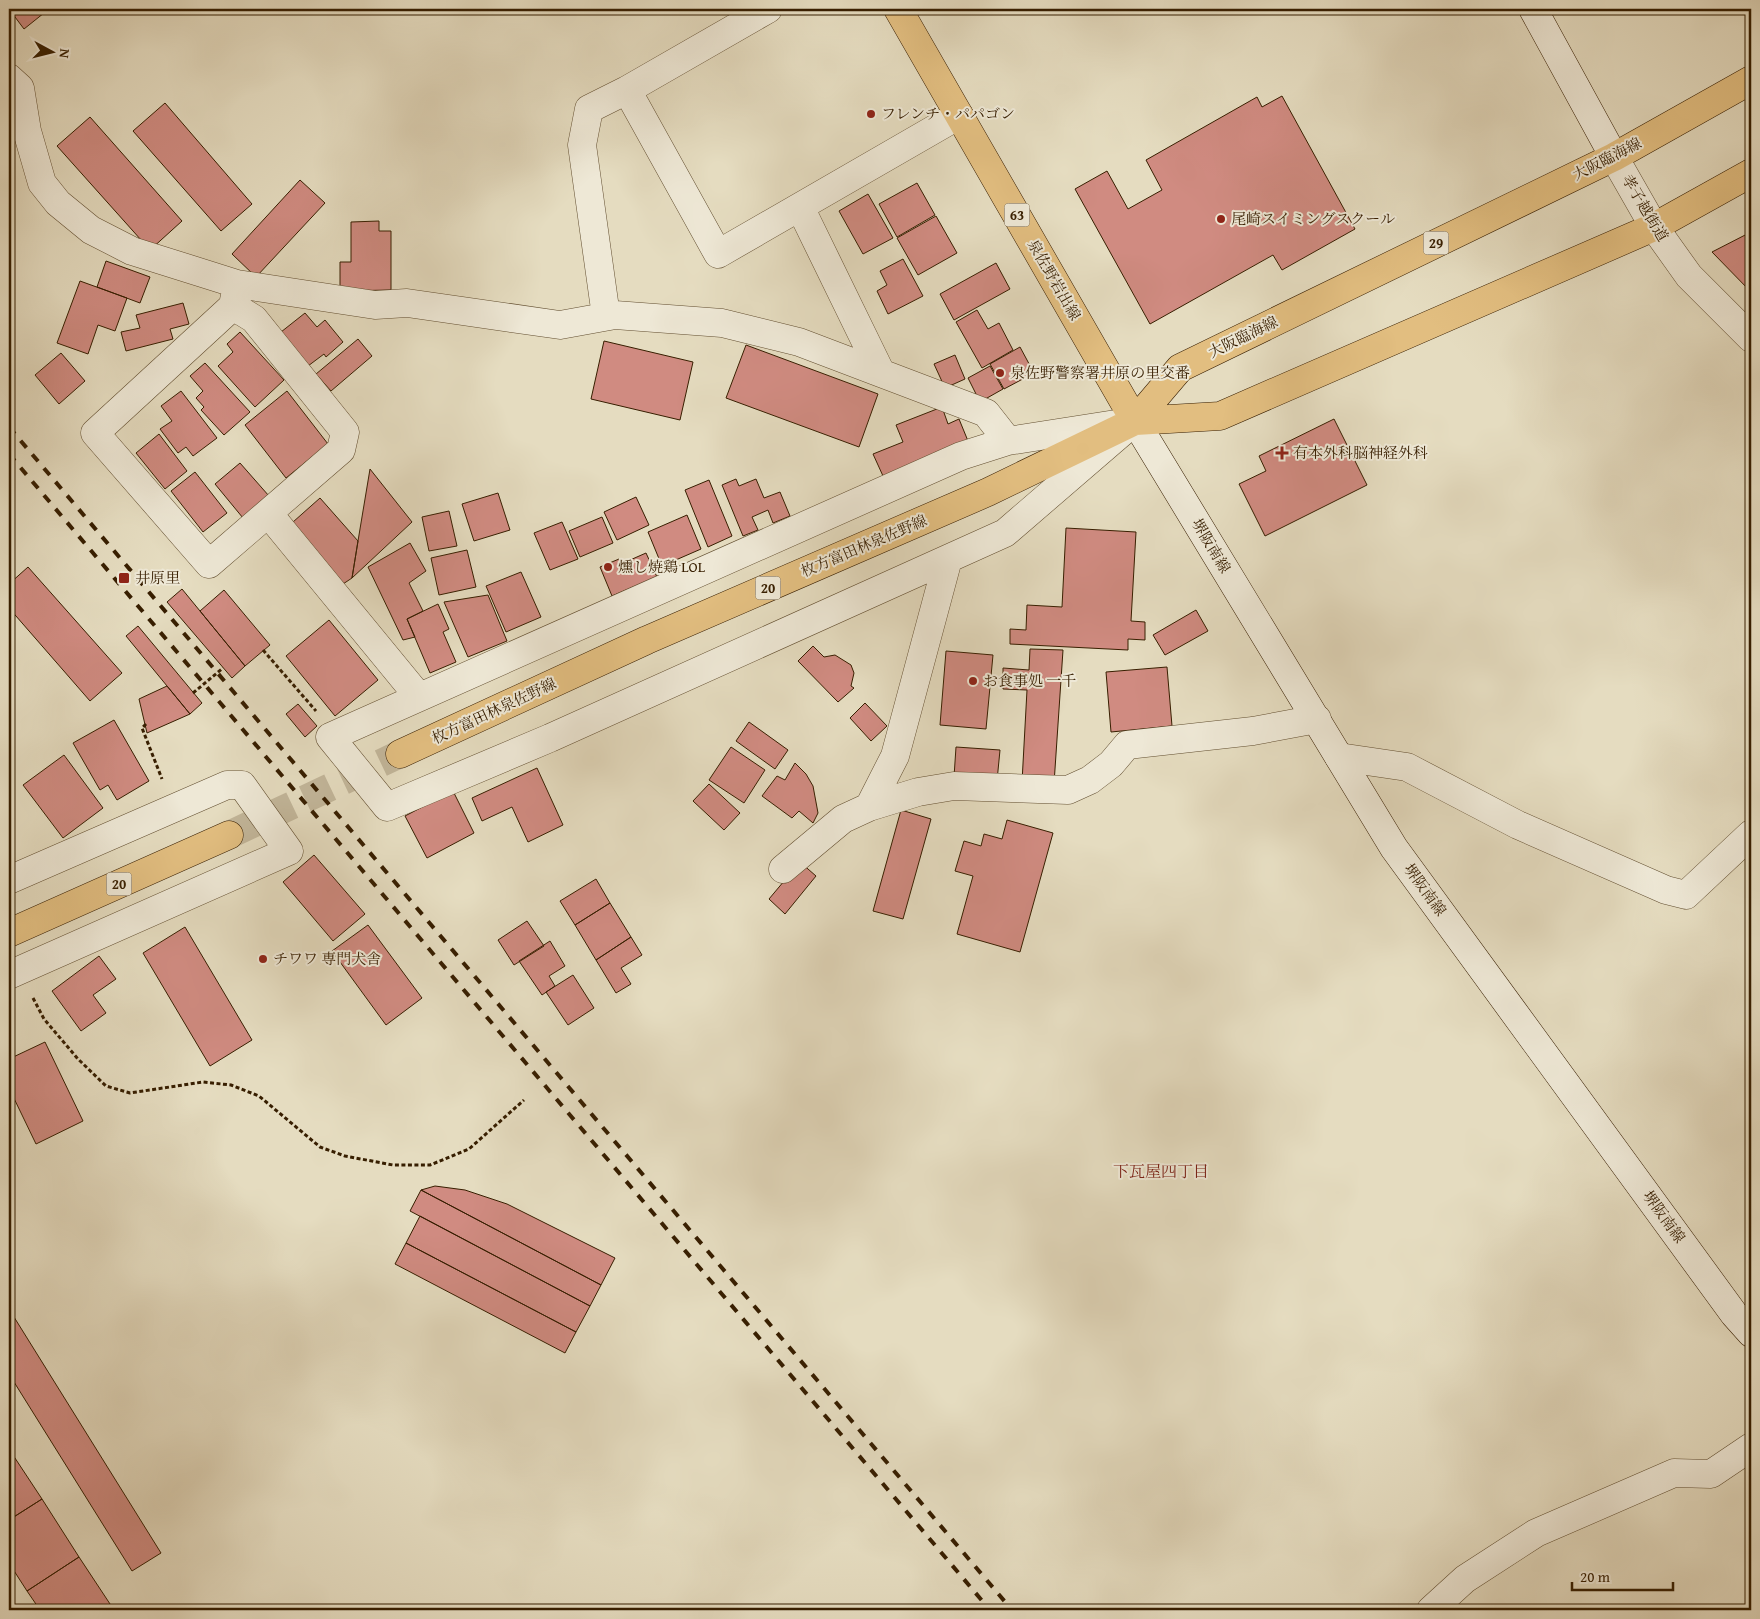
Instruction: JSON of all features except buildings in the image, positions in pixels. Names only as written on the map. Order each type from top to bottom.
[{"type":"main road","name":"泉佐野岩出線","points":[[898,9],[1136,422]]},
{"type":"main road","name":"大阪臨海線","points":[[1136,422],[1180,368],[1614,157],[1751,80]]},
{"type":"main road","points":[[1136,422],[1220,416],[1654,227],[1751,173]]},
{"type":"main road","name":"枚方富田林泉佐野線","points":[[400,754],[647,640],[988,492],[1136,422]]},
{"type":"main road","name":"20","points":[[9,933],[229,835]]},
{"type":"street","points":[[606,316],[591,222],[582,145],[589,109],[627,90],[768,9]]},
{"type":"street","name":"孝子越街道","points":[[1533,9],[1654,227],[1689,276],[1751,338]]},
{"type":"street","points":[[9,78],[20,88],[27,131],[42,183],[58,202],[90,230],[132,251],[235,295],[375,305],[407,303],[560,325],[616,315],[722,323],[799,342],[986,413],[1008,441]]},
{"type":"street","points":[[627,90],[718,254],[959,115]]},
{"type":"street","points":[[800,207],[881,374]]},
{"type":"street","points":[[235,295],[344,432],[341,450],[209,564],[95,433],[235,295]]},
{"type":"street","points":[[1136,422],[1005,533],[550,738],[387,807],[330,737],[961,456],[1008,441],[1136,422]]},
{"type":"street","name":"堺阪南線","points":[[1136,422],[1394,848],[1734,1314],[1751,1333]]},
{"type":"street","points":[[268,513],[419,698]]},
{"type":"street","points":[[869,807],[895,756],[948,559]]},
{"type":"street","points":[[783,869],[843,820],[869,807],[918,792],[954,786],[1068,790],[1090,780],[1111,764],[1127,745],[1253,731],[1317,719]]},
{"type":"street","points":[[1340,757],[1407,768],[1518,825],[1666,890],[1686,895],[1751,834]]},
{"type":"street","points":[[9,880],[226,785],[242,785],[289,851],[14,973]]},
{"type":"street","points":[[1432,1610],[1465,1580],[1536,1533],[1674,1473],[1711,1474],[1751,1447]]},
{"type":"path","points":[[263,650],[336,734]]},
{"type":"path","points":[[193,693],[223,668]]},
{"type":"path","points":[[146,724],[142,728],[175,806]]},
{"type":"path","points":[[14,973],[44,1019],[78,1059],[106,1086],[130,1093],[203,1082],[231,1085],[259,1096],[320,1147],[345,1156],[394,1166],[430,1165],[469,1149],[524,1100]]},
{"type":"tunnel","points":[[229,835],[400,754]]},
{"type":"railway","points":[[9,427],[1012,1610]]},
{"type":"railway","points":[[9,454],[990,1610]]},
{"type":"place","name":"フレンチ・パパゴン","points":[[871,114]]},
{"type":"place","name":"尾崎スイミングスクール","points":[[1221,219]]},
{"type":"place","name":"泉佐野警察署井原の里交番","points":[[1000,373]]},
{"type":"place","name":"有本外科脳神経外科","points":[[1282,453]]},
{"type":"place","name":"燻し焼鶏 LOL","points":[[608,567]]},
{"type":"place","name":"井原里","points":[[124,578]]},
{"type":"place","name":"お食事処 一千","points":[[973,681]]},
{"type":"place","name":"チワワ 専門犬舎","points":[[263,959]]},
{"type":"district","name":"下瓦屋四丁目","points":[[1161,1171]]}]
